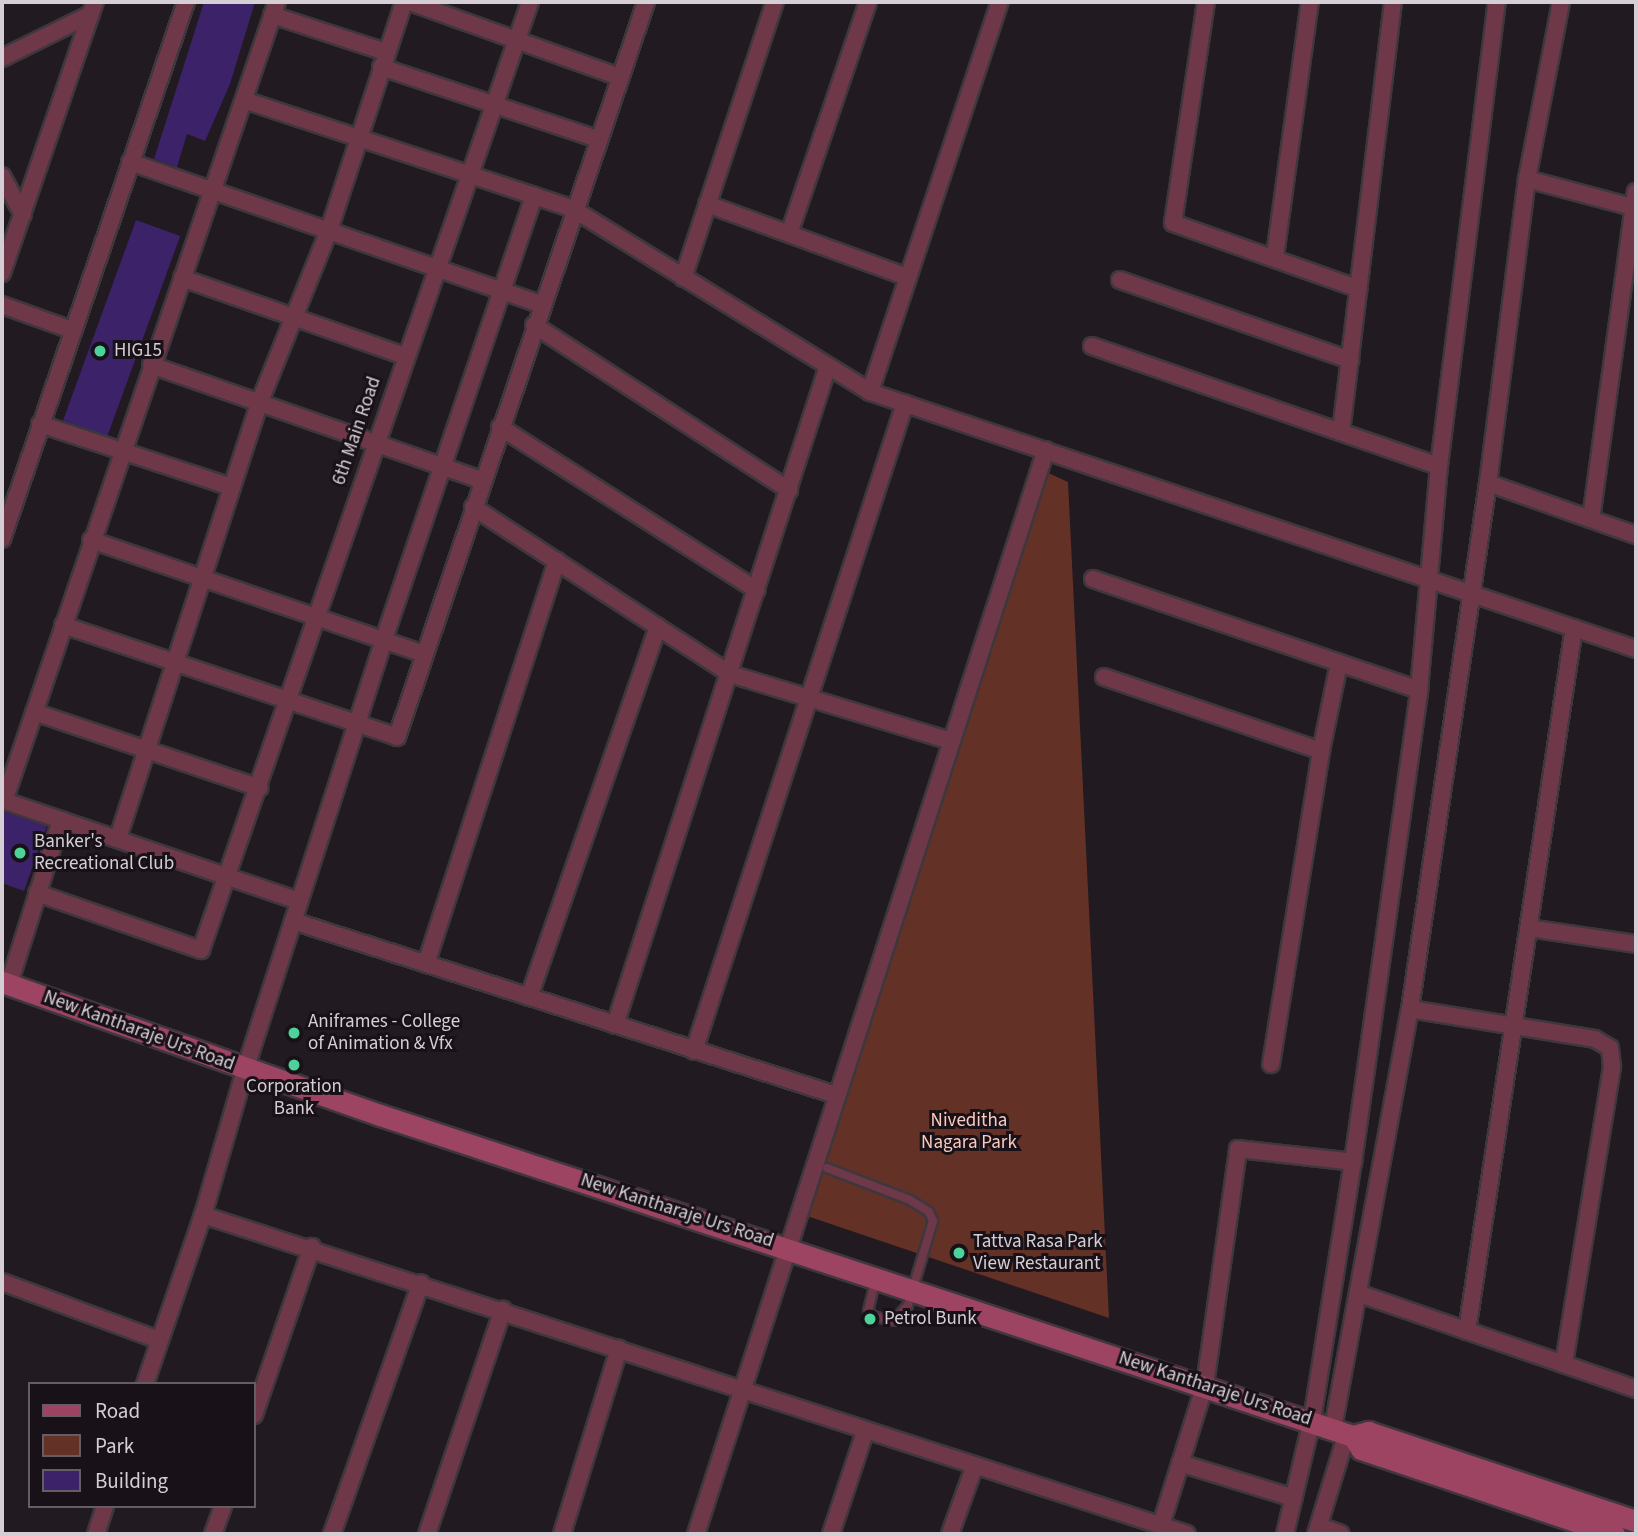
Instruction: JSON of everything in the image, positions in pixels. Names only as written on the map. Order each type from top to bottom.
[{"type":"main road","name":"New Kantharaje Urs Road","points":[[5,983],[245,1070],[1345,1432],[1368,1432],[1636,1521]]},
{"type":"main road","name":"New Kantharaje Urs Road","points":[[1345,1432],[1361,1449],[1615,1534]]},
{"type":"street","points":[[2,539],[186,2]]},
{"type":"street","points":[[118,838],[260,401],[291,315],[328,233],[356,137],[404,2]]},
{"type":"street","points":[[410,2],[517,38],[619,77]]},
{"type":"street","name":"6th Main Road","points":[[37,892],[201,950],[260,788],[435,267],[530,2]]},
{"type":"street","points":[[63,625],[397,737],[573,209],[646,2]]},
{"type":"street","points":[[683,278],[775,2]]},
{"type":"street","points":[[789,234],[868,2]]},
{"type":"street","points":[[870,392],[1000,2]]},
{"type":"street","points":[[1206,2],[1173,222],[1275,256],[1359,289]]},
{"type":"street","points":[[1275,256],[1310,2]]},
{"type":"street","points":[[1342,432],[1393,2]]},
{"type":"street","points":[[1286,1534],[1312,1420],[1353,1162],[1419,690],[1439,466],[1497,2]]},
{"type":"street","points":[[1342,1534],[1318,1530],[1345,1432],[1360,1294],[1410,1009],[1469,593],[1488,483],[1527,179],[1560,2]]},
{"type":"street","points":[[2,58],[93,8]]},
{"type":"street","points":[[2,273],[93,8]]},
{"type":"street","points":[[299,901],[3,800],[275,8],[383,60],[493,104],[598,139]]},
{"type":"street","points":[[244,100],[573,209],[827,369],[870,392],[1636,649]]},
{"type":"street","points":[[130,162],[328,233],[541,304]]},
{"type":"street","points":[[2,176],[23,215]]},
{"type":"street","points":[[1527,179],[1636,203],[1591,519]]},
{"type":"street","points":[[146,1382],[204,1215],[245,1070],[384,639],[534,196]]},
{"type":"street","points":[[707,204],[908,277]]},
{"type":"street","points":[[182,278],[405,356]]},
{"type":"street","points":[[1120,279],[1350,360]]},
{"type":"street","points":[[2,305],[72,330]]},
{"type":"street","points":[[534,325],[789,490]]},
{"type":"street","points":[[1092,346],[1439,466]]},
{"type":"street","points":[[151,365],[482,480]]},
{"type":"street","points":[[615,1025],[827,369]]},
{"type":"street","points":[[694,1051],[905,402]]},
{"type":"street","points":[[40,424],[232,487]]},
{"type":"street","points":[[500,427],[757,590]]},
{"type":"street","points":[[696,1534],[1046,450]]},
{"type":"street","points":[[1488,483],[1636,535]]},
{"type":"street","points":[[473,507],[730,674],[950,741]]},
{"type":"street","points":[[91,540],[318,615],[424,654]]},
{"type":"street","points":[[426,964],[557,561]]},
{"type":"street","points":[[1093,579],[1419,690]]},
{"type":"street","points":[[529,997],[657,627]]},
{"type":"street","points":[[1467,1331],[1574,628]]},
{"type":"street","points":[[1271,1064],[1321,751],[1339,663]]},
{"type":"street","points":[[1104,677],[1321,751]]},
{"type":"street","points":[[34,712],[260,788]]},
{"type":"street","points":[[5,983],[61,820]]},
{"type":"street","points":[[293,920],[836,1095]]},
{"type":"street","points":[[1529,928],[1636,944]]},
{"type":"street","points":[[1410,1009],[1595,1039],[1605,1043],[1613,1055],[1564,1364]]},
{"type":"street","points":[[1161,1525],[1205,1385],[1238,1149],[1353,1162]]},
{"type":"street","points":[[204,1215],[312,1247],[740,1391],[1187,1534]]},
{"type":"street","points":[[256,1409],[312,1247]]},
{"type":"street","points":[[2,1282],[159,1340]]},
{"type":"street","points":[[332,1534],[421,1283]]},
{"type":"street","points":[[1360,1294],[1636,1389]]},
{"type":"street","points":[[427,1534],[503,1310]]},
{"type":"street","points":[[562,1534],[619,1349]]},
{"type":"street","points":[[831,1534],[865,1432]]},
{"type":"street","points":[[1180,1463],[1294,1498]]},
{"type":"street","points":[[950,1534],[975,1465]]},
{"type":"street","points":[[96,1534],[104,1508]]},
{"type":"street","points":[[213,1534],[222,1508]]},
{"type":"lane","points":[[827,1168],[910,1200],[929,1212],[931,1233],[902,1317],[883,1320],[868,1311],[876,1278]]},
{"type":"green space","name":"Niveditha Nagara Park","points":[[1044,471],[1068,482],[1109,1318],[804,1215]]},
{"type":"building","points":[[204,2],[255,2],[230,84],[205,141],[187,134],[177,167],[154,159]]},
{"type":"building","points":[[136,220],[180,236],[107,436],[63,420]]},
{"type":"building","name":"Banker's Recreational Club","points":[[2,811],[47,826],[24,891],[2,883]]},
{"type":"place","name":"HIG15","points":[[100,351]]},
{"type":"place","name":"Banker's Recreational Club","points":[[20,853]]},
{"type":"place","name":"Aniframes - College of Animation & Vfx","points":[[294,1033]]},
{"type":"place","name":"Corporation Bank","points":[[294,1065]]},
{"type":"place","name":"Tattva Rasa Park View Restaurant","points":[[959,1253]]},
{"type":"place","name":"Petrol Bunk","points":[[870,1319]]}]
